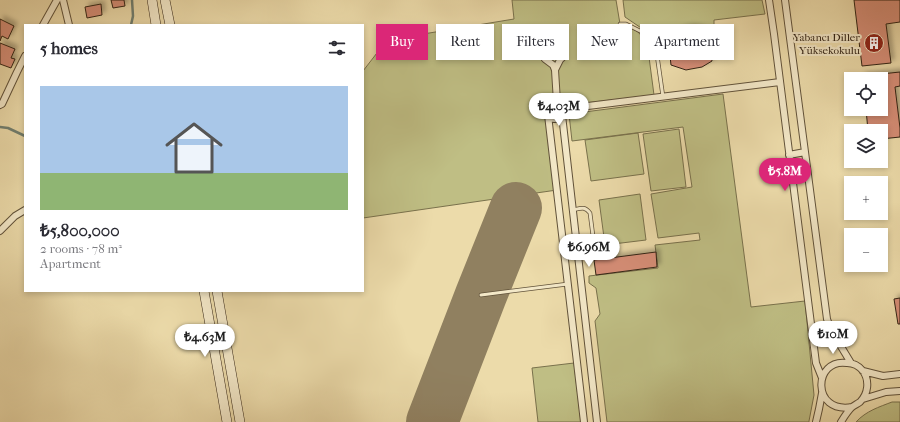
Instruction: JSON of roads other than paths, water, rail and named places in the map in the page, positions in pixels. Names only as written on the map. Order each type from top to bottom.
[{"type":"main road","points":[[152,0],[156,24]]},
{"type":"main road","points":[[165,0],[170,24]]},
{"type":"main road","points":[[204,292],[227,422]]},
{"type":"main road","points":[[217,292],[240,422]]},
{"type":"street","points":[[44,24],[57,0]]},
{"type":"street","points":[[63,0],[69,24]]},
{"type":"street","points":[[768,0],[816,363],[822,378]]},
{"type":"street","points":[[785,0],[828,319],[831,330],[851,363]]},
{"type":"street","points":[[0,106],[24,58]]},
{"type":"street","points":[[546,60],[553,65],[555,70],[557,102],[561,104],[563,112],[597,422]]},
{"type":"street","points":[[555,70],[560,60]]},
{"type":"street","points":[[548,115],[555,119],[560,117],[563,112],[780,82]]},
{"type":"street","points":[[557,102],[553,102],[548,105],[546,110],[548,115],[584,422]]},
{"type":"street","points":[[789,155],[805,152]]},
{"type":"street","points":[[559,212],[573,210]]},
{"type":"street","points":[[0,231],[15,216],[24,211]]},
{"type":"street","points":[[568,284],[581,283]]},
{"type":"street","points":[[816,422],[820,409],[822,378],[825,372],[836,363],[851,363],[863,371],[882,376],[900,374]]},
{"type":"street","points":[[822,393],[831,404],[837,407],[852,407],[858,404],[863,399],[866,392],[866,378],[863,371]]},
{"type":"street","points":[[863,399],[886,392],[900,391]]},
{"type":"street","points":[[841,422],[852,407]]},
{"type":"lane","points":[[632,27],[642,32],[647,42],[655,41],[663,97]]},
{"type":"lane","points":[[573,210],[582,208],[590,213],[594,244]]},
{"type":"lane","points":[[481,294],[568,284]]},
{"type":"waterway","points":[[131,24],[133,16],[132,0]]},
{"type":"waterway","points":[[0,127],[8,128],[24,136]]},
{"type":"place","name":"Yabancı Diller Yüksekokulu","points":[[874,43]]}]
